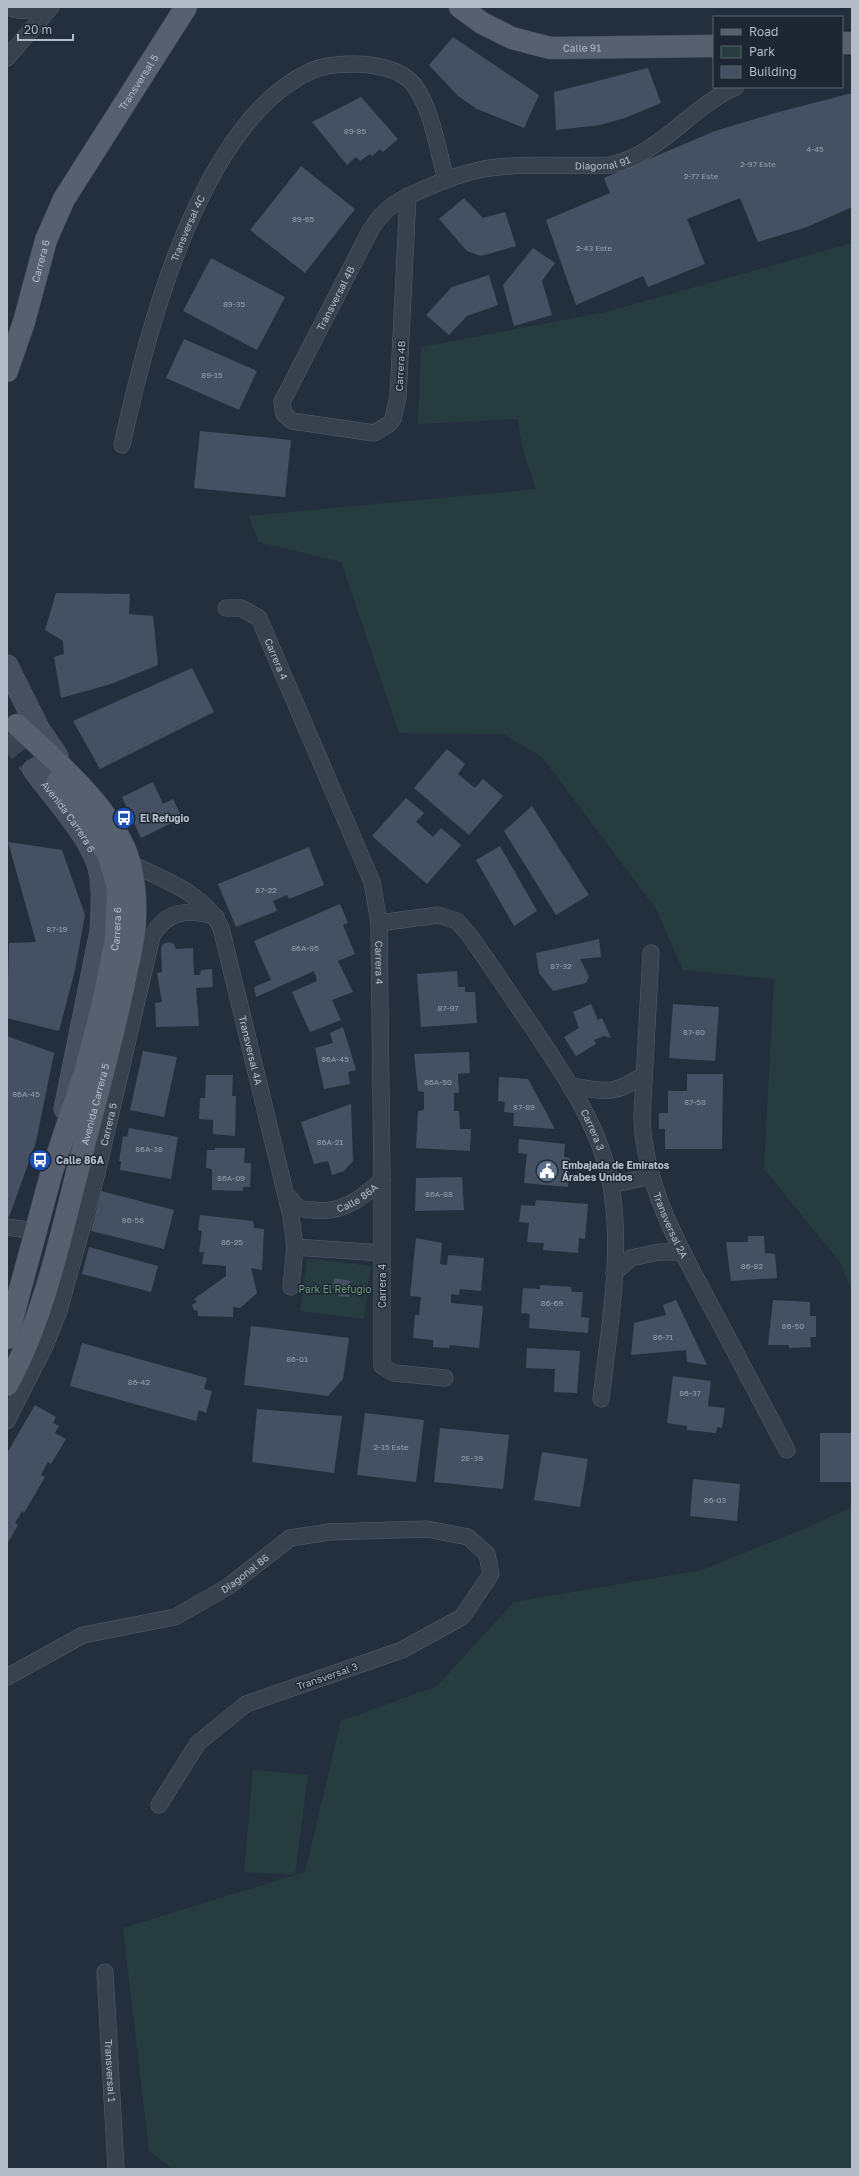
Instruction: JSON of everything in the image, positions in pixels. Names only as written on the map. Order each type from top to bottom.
[{"type":"main road","name":"Transversal 5","points":[[89,157],[186,7]]},
{"type":"main road","name":"Calle 91","points":[[460,7],[482,23],[507,35],[550,48],[713,46]]},
{"type":"main road","name":"Carrera 6","points":[[7,371],[24,322],[46,240],[64,199],[89,157]]},
{"type":"main road","points":[[7,666],[40,730],[73,778],[110,824],[125,850],[130,863]]},
{"type":"main road","name":"Carrera 6","points":[[12,719],[100,840],[109,856],[118,888],[116,939],[102,1008],[86,1069],[52,1171]]},
{"type":"main road","points":[[12,719],[73,778]]},
{"type":"main road","name":"Avenida Carrera 6","points":[[34,770],[87,843],[99,866],[103,904],[101,932],[52,1171]]},
{"type":"main road","name":"Avenida Carrera 5","points":[[7,1385],[30,1336],[44,1293],[112,1040],[135,920],[135,897],[130,863]]},
{"type":"main road","points":[[7,1338],[52,1171]]},
{"type":"street","points":[[8,7],[17,10],[30,10],[38,7]]},
{"type":"street","points":[[7,58],[51,7]]},
{"type":"street","name":"Transversal 4C","points":[[122,445],[151,326],[181,244],[205,188],[241,132],[272,97],[311,71],[334,64],[375,66],[398,74],[413,84],[421,98],[428,116],[446,179]]},
{"type":"street","name":"Diagonal 91","points":[[408,196],[446,179],[480,170],[505,167],[610,165],[625,162],[639,156],[708,102],[734,88]]},
{"type":"street","name":"Carrera 4B","points":[[284,414],[292,421],[374,433],[393,419],[398,397],[408,196]]},
{"type":"street","name":"Transversal 4B","points":[[284,414],[282,402],[370,231],[379,216],[408,196]]},
{"type":"street","name":"Carrera 4","points":[[226,608],[241,608],[259,618],[372,882],[379,923],[382,1180],[382,1366],[394,1373],[445,1378]]},
{"type":"street","name":"Transversal 4A","points":[[130,863],[186,891],[212,910],[226,941],[263,1106],[287,1195],[295,1247],[290,1287]]},
{"type":"street","name":"Carrera 5","points":[[7,1422],[44,1348],[61,1304],[96,1177],[152,936],[159,924],[170,916],[182,913],[204,914],[216,917]]},
{"type":"street","name":"Carrera 3","points":[[379,923],[438,916],[457,921],[470,936],[572,1086],[603,1153],[611,1185],[614,1228],[614,1273],[602,1399]]},
{"type":"street","name":"Transversal 2A","points":[[651,953],[642,1138],[652,1176],[662,1207],[683,1252],[786,1450]]},
{"type":"street","points":[[572,1086],[609,1091],[624,1088],[644,1075]]},
{"type":"street","points":[[611,1185],[652,1176]]},
{"type":"street","name":"Calle 86A","points":[[287,1195],[297,1207],[319,1211],[335,1209],[350,1204],[364,1196],[382,1180]]},
{"type":"street","points":[[7,1227],[36,1231]]},
{"type":"street","points":[[295,1247],[382,1253]]},
{"type":"street","points":[[614,1273],[631,1258],[659,1252],[683,1252]]},
{"type":"street","name":"Diagonal 86","points":[[7,1677],[83,1635],[175,1617],[229,1586],[290,1538],[329,1532],[427,1529],[468,1537],[487,1554]]},
{"type":"street","name":"Transversal 3","points":[[158,1804],[198,1743],[246,1704],[402,1650],[462,1618],[491,1574],[487,1554]]},
{"type":"street","name":"Transversal 1","points":[[105,1972],[116,2169]]},
{"type":"green space","points":[[852,243],[852,1290],[840,1262],[764,1169],[774,979],[683,970],[656,909],[542,757],[504,734],[399,733],[341,562],[259,542],[248,516],[536,489],[522,447],[518,419],[418,424],[421,347],[606,312]]},
{"type":"green space","name":"Park El Refugio","points":[[307,1258],[371,1266],[364,1319],[300,1311]]},
{"type":"green space","points":[[852,1507],[852,2169],[173,2169],[149,2151],[123,1928],[305,1872],[341,1721],[437,1686],[514,1602],[702,1570],[804,1529]]},
{"type":"green space","points":[[253,1770],[308,1775],[295,1875],[244,1872]]},
{"type":"building","points":[[453,37],[539,95],[524,128],[477,109],[458,96],[429,65]]},
{"type":"building","points":[[648,68],[661,103],[625,118],[600,125],[556,130],[554,92]]},
{"type":"building","points":[[852,93],[852,207],[807,227],[758,242],[740,198],[687,219],[705,264],[648,287],[643,276],[576,305],[546,220],[610,193],[604,178],[715,131],[775,113]]},
{"type":"building","points":[[361,97],[398,139],[383,152],[380,149],[372,156],[370,154],[360,161],[356,157],[347,165],[312,122]]},
{"type":"building","points":[[301,166],[355,209],[305,273],[250,230]]},
{"type":"building","points":[[464,198],[483,218],[505,212],[516,246],[481,256],[467,251],[439,219]]},
{"type":"building","points":[[533,248],[555,263],[542,281],[552,315],[514,326],[503,285]]},
{"type":"building","points":[[211,258],[285,297],[257,350],[183,311]]},
{"type":"building","points":[[489,275],[498,305],[467,316],[449,335],[426,315],[452,287]]},
{"type":"building","points":[[184,339],[257,371],[239,410],[166,378]]},
{"type":"building","points":[[200,431],[291,440],[285,497],[194,488]]},
{"type":"building","points":[[56,593],[130,594],[129,614],[153,616],[158,665],[111,684],[61,698],[54,657],[64,654],[63,641],[45,630]]},
{"type":"building","points":[[192,668],[214,712],[100,769],[73,721]]},
{"type":"building","points":[[447,749],[465,764],[458,774],[475,788],[483,779],[503,796],[469,835],[414,788]]},
{"type":"building","points":[[153,782],[163,804],[173,799],[182,818],[141,838],[122,797]]},
{"type":"building","points":[[406,798],[424,813],[416,822],[433,837],[441,828],[461,845],[427,884],[372,836]]},
{"type":"building","points":[[532,806],[589,895],[556,915],[504,831]]},
{"type":"building","points":[[8,842],[62,850],[85,915],[75,970],[59,1031],[7,1018],[9,943],[36,942]]},
{"type":"building","points":[[500,846],[537,911],[514,926],[476,860]]},
{"type":"building","points":[[309,847],[324,885],[289,899],[287,895],[273,901],[277,911],[236,927],[218,884]]},
{"type":"building","points":[[340,904],[348,923],[343,925],[355,954],[338,961],[353,992],[332,1000],[341,1020],[310,1032],[292,992],[317,981],[314,971],[256,997],[254,987],[271,980],[254,941]]},
{"type":"building","points":[[599,939],[601,957],[580,959],[589,977],[586,983],[553,991],[539,973],[536,953]]},
{"type":"building","points":[[169,942],[174,944],[176,949],[193,948],[194,975],[200,975],[201,970],[212,969],[213,987],[196,988],[199,1026],[156,1027],[155,1003],[162,1002],[157,973],[162,972],[161,948],[163,944]]},
{"type":"building","points":[[457,971],[458,987],[465,987],[465,992],[475,992],[477,1023],[421,1027],[417,974]]},
{"type":"building","points":[[591,1004],[598,1020],[602,1018],[611,1038],[604,1036],[594,1040],[596,1044],[576,1056],[564,1037],[579,1028],[573,1012]]},
{"type":"building","points":[[673,1004],[719,1007],[715,1061],[669,1058]]},
{"type":"building","points":[[343,1027],[356,1070],[348,1072],[350,1084],[324,1089],[315,1048],[333,1043],[330,1033]]},
{"type":"building","points":[[7,1036],[54,1053],[36,1142],[9,1217],[7,1216]]},
{"type":"building","points":[[143,1051],[177,1057],[164,1117],[130,1110]]},
{"type":"building","points":[[469,1052],[470,1073],[458,1074],[459,1093],[454,1093],[454,1111],[459,1111],[460,1129],[471,1129],[470,1151],[416,1148],[418,1111],[424,1110],[424,1092],[418,1091],[414,1054]]},
{"type":"building","points":[[687,1074],[723,1074],[722,1149],[665,1149],[665,1129],[659,1129],[659,1113],[668,1113],[668,1091],[687,1091]]},
{"type":"building","points":[[206,1075],[233,1075],[232,1096],[236,1096],[235,1136],[213,1134],[213,1120],[199,1119],[200,1098],[205,1098]]},
{"type":"building","points":[[499,1077],[528,1079],[555,1129],[513,1126],[514,1113],[504,1112],[505,1102],[498,1101]]},
{"type":"building","points":[[351,1104],[353,1161],[344,1171],[332,1175],[328,1161],[314,1164],[301,1122]]},
{"type":"building","points":[[129,1128],[178,1137],[171,1179],[120,1170],[121,1161],[119,1161],[123,1136],[127,1137]]},
{"type":"building","name":"Embajada de Emiratos Árabes Unidos","points":[[519,1139],[565,1144],[564,1157],[570,1158],[568,1187],[524,1183],[527,1154],[518,1153]]},
{"type":"building","points":[[215,1148],[245,1148],[244,1163],[251,1163],[250,1187],[243,1187],[243,1191],[212,1190],[212,1169],[206,1168],[207,1150],[215,1150]]},
{"type":"building","points":[[462,1177],[464,1210],[415,1211],[416,1178]]},
{"type":"building","points":[[101,1191],[174,1210],[164,1249],[91,1231]]},
{"type":"building","points":[[536,1200],[588,1204],[585,1239],[579,1238],[578,1253],[543,1250],[544,1243],[527,1242],[529,1223],[519,1222],[521,1205],[535,1206]]},
{"type":"building","points":[[200,1215],[253,1221],[254,1228],[264,1229],[262,1270],[251,1268],[257,1293],[240,1308],[233,1307],[233,1317],[198,1316],[198,1311],[194,1310],[192,1305],[197,1302],[194,1299],[226,1276],[226,1266],[202,1264],[204,1252],[199,1252],[202,1231],[198,1230]]},
{"type":"building","points":[[748,1236],[764,1236],[765,1253],[775,1254],[777,1278],[731,1281],[726,1242],[748,1242]]},
{"type":"building","points":[[416,1238],[442,1243],[440,1264],[447,1265],[448,1255],[484,1258],[481,1291],[460,1289],[459,1295],[451,1294],[451,1303],[483,1306],[479,1348],[450,1345],[449,1348],[433,1347],[433,1340],[413,1338],[415,1315],[419,1315],[421,1297],[410,1296]]},
{"type":"building","points":[[89,1247],[158,1266],[151,1292],[82,1274]]},
{"type":"building","points":[[334,1278],[351,1281],[349,1297],[338,1296],[339,1288],[333,1288]]},
{"type":"building","points":[[540,1285],[571,1287],[572,1292],[583,1292],[581,1317],[589,1318],[588,1333],[529,1328],[530,1314],[521,1313],[523,1288],[540,1289]]},
{"type":"building","points":[[676,1300],[707,1365],[687,1362],[686,1350],[631,1355],[634,1323],[666,1315],[663,1305]]},
{"type":"building","points":[[773,1300],[810,1302],[810,1316],[816,1316],[816,1337],[810,1337],[811,1347],[789,1348],[789,1345],[768,1345]]},
{"type":"building","points":[[251,1326],[349,1338],[343,1379],[328,1396],[244,1385]]},
{"type":"building","points":[[82,1343],[207,1378],[204,1389],[212,1391],[206,1413],[199,1410],[196,1421],[70,1386]]},
{"type":"building","points":[[527,1348],[580,1351],[577,1393],[554,1392],[555,1369],[526,1368]]},
{"type":"building","points":[[673,1376],[711,1381],[708,1406],[725,1408],[722,1428],[717,1427],[716,1433],[687,1430],[687,1426],[667,1423]]},
{"type":"building","points":[[35,1405],[56,1417],[53,1423],[59,1426],[55,1433],[66,1439],[51,1464],[48,1462],[41,1475],[45,1477],[24,1513],[22,1511],[15,1523],[18,1525],[7,1544],[7,1453]]},
{"type":"building","points":[[257,1409],[342,1416],[334,1473],[252,1462]]},
{"type":"building","points":[[365,1413],[424,1420],[416,1482],[357,1475]]},
{"type":"building","points":[[440,1428],[509,1435],[503,1489],[434,1482]]},
{"type":"building","points":[[820,1433],[852,1433],[852,1482],[820,1482]]},
{"type":"building","points":[[542,1452],[588,1459],[580,1507],[534,1500]]},
{"type":"building","points":[[693,1479],[740,1484],[737,1521],[690,1516]]},
{"type":"tunnel","points":[[7,735],[34,770]]},
{"type":"place","name":"El Refugio","points":[[124,818]]},
{"type":"place","name":"Calle 86A","points":[[40,1160]]},
{"type":"place","name":"Embajada de Emiratos Árabes Unidos","points":[[547,1171]]}]
